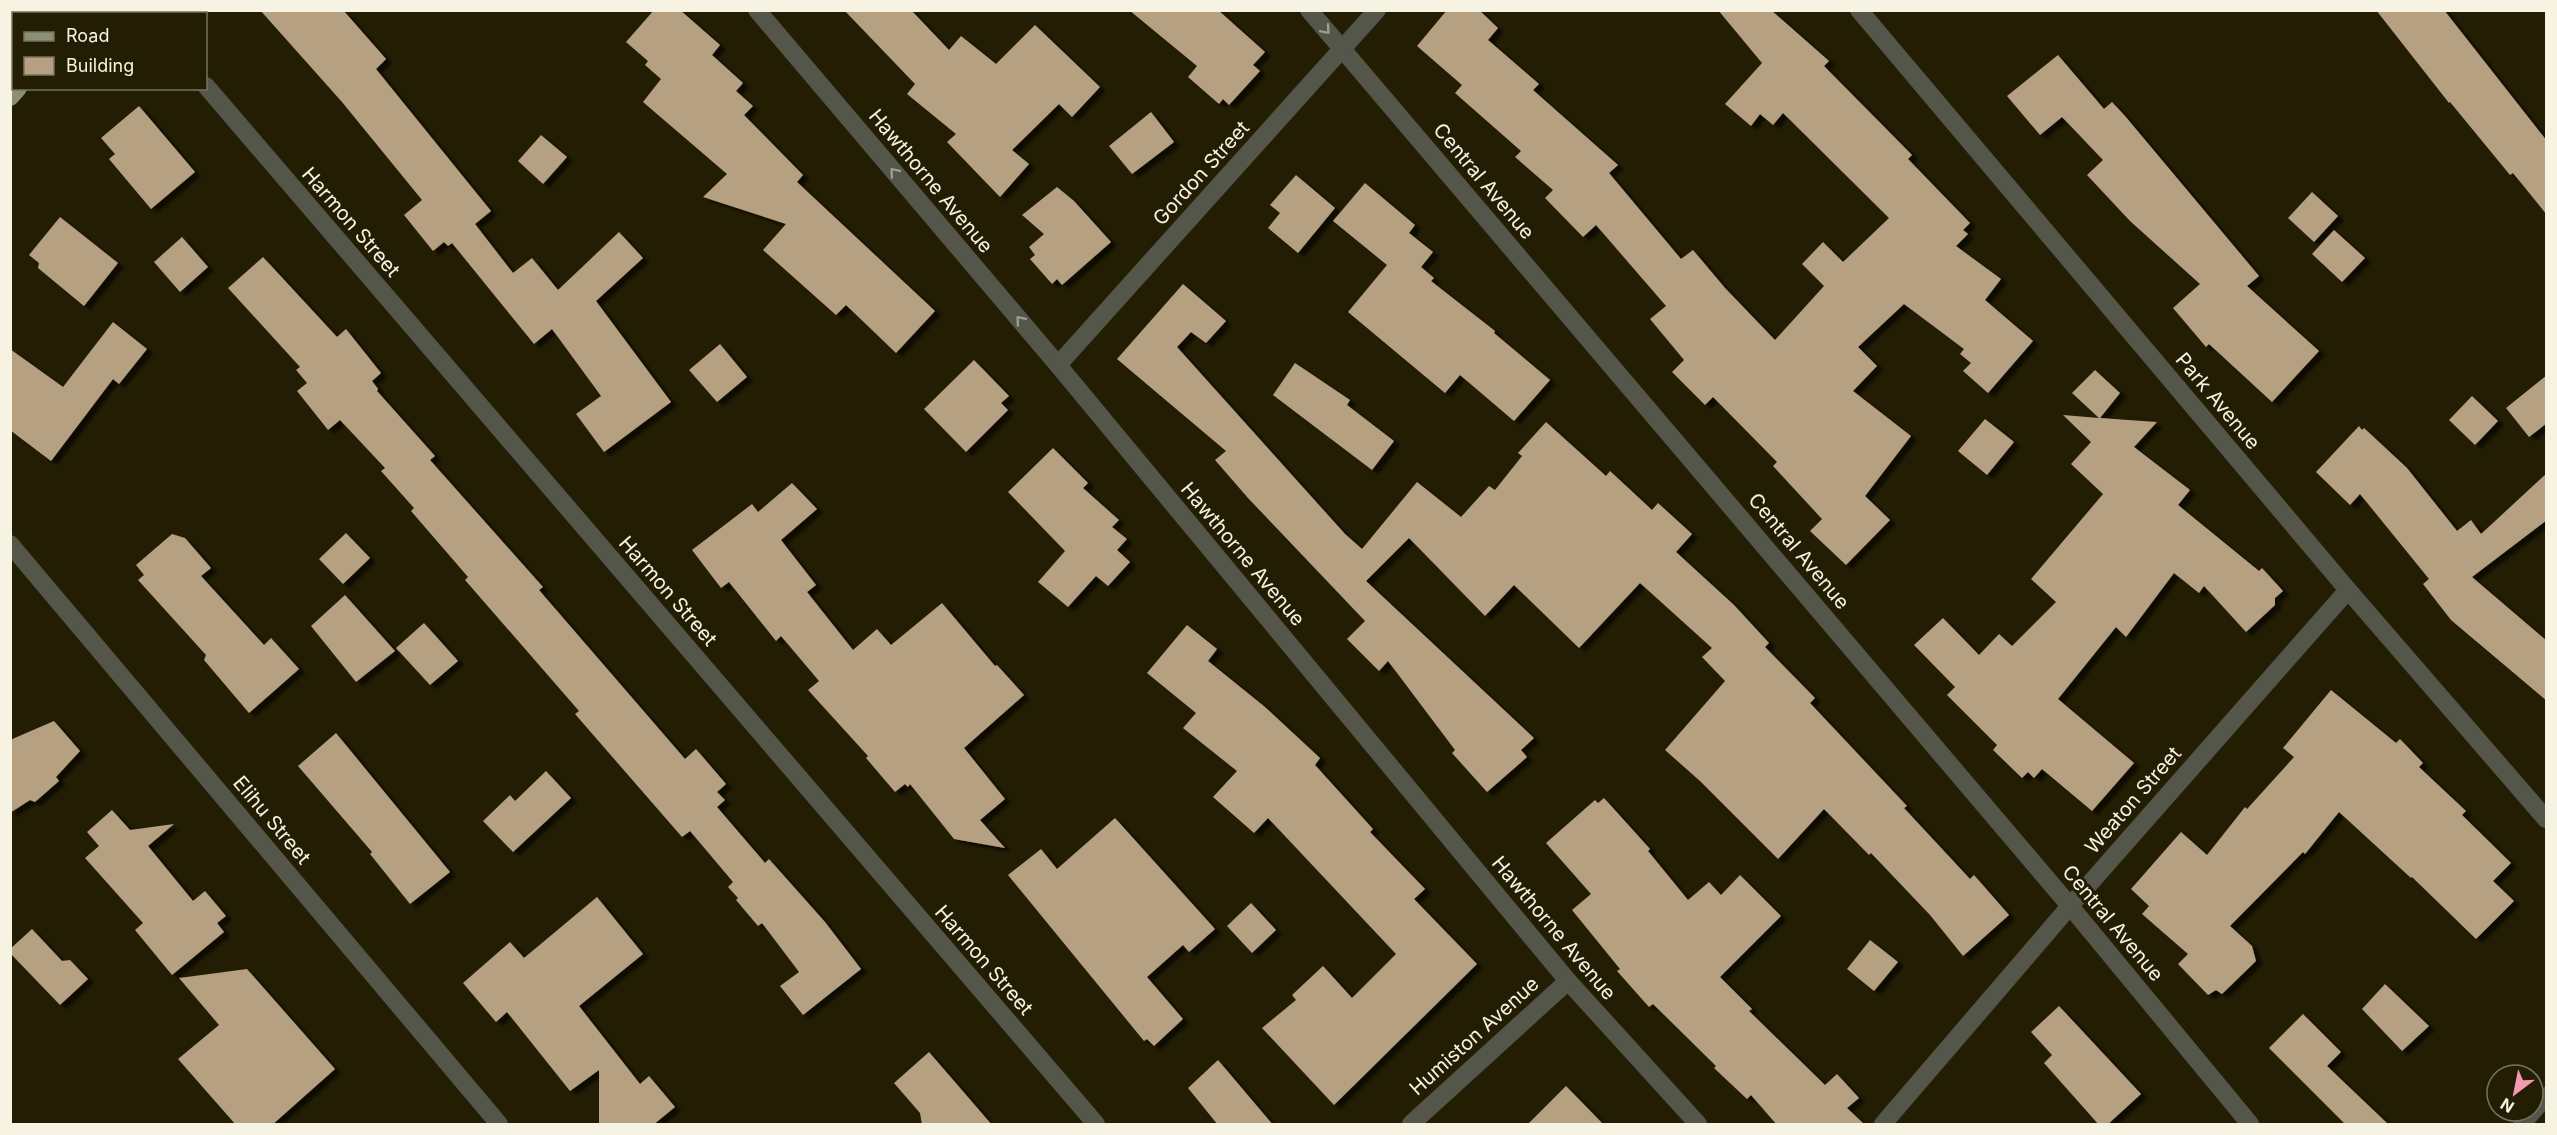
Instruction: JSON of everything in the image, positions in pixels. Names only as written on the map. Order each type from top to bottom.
[{"type":"street","name":"Hawthorne Avenue","points":[[757,10],[1058,365],[1568,981],[1698,1125]]},
{"type":"street","name":"Central Avenue","points":[[1309,10],[2070,906],[2250,1125]]},
{"type":"street","name":"Gordon Street","points":[[1058,365],[1377,10]]},
{"type":"street","name":"Park Avenue","points":[[1859,10],[2348,590],[2547,819]]},
{"type":"street","name":"Harmon Street","points":[[207,87],[1096,1125]]},
{"type":"street","name":"Elihu Street","points":[[10,544],[499,1125]]},
{"type":"street","name":"Weaton Street","points":[[1884,1125],[2070,906],[2348,590]]},
{"type":"street","name":"Humiston Avenue","points":[[1411,1125],[1568,981]]},
{"type":"street","points":[[2522,1125],[2547,1096]]},
{"type":"building","points":[[260,10],[343,10],[386,59],[376,69],[491,211],[475,224],[513,273],[532,258],[558,290],[619,232],[643,258],[596,301],[671,402],[604,452],[576,414],[601,396],[552,329],[534,344],[452,243],[448,246],[444,242],[433,251],[404,215],[422,200],[342,102]]},
{"type":"building","points":[[654,10],[680,10],[720,45],[712,55],[743,83],[736,91],[753,106],[744,115],[803,175],[797,182],[935,311],[896,353],[846,305],[836,315],[763,250],[786,224],[703,197],[727,174],[643,102],[661,79],[645,65],[648,61],[626,42]]},
{"type":"building","points":[[844,10],[911,10],[949,50],[961,36],[996,64],[1035,25],[1100,87],[1072,117],[1059,104],[1012,150],[1029,164],[1000,197],[947,142],[956,134],[907,94],[915,84]]},
{"type":"building","points":[[1129,10],[1218,10],[1265,52],[1253,65],[1260,71],[1229,105],[1223,99],[1219,104],[1188,77],[1197,66]]},
{"type":"building","points":[[1447,10],[1479,10],[1498,28],[1488,40],[1539,84],[1533,90],[1618,165],[1609,173],[1681,259],[1693,250],[1725,288],[1775,340],[1824,286],[1802,264],[1823,242],[1843,262],[1889,218],[1783,113],[1773,125],[1760,114],[1751,126],[1725,104],[1762,63],[1718,10],[1771,10],[1829,61],[1824,66],[1912,155],[1908,159],[1970,223],[1963,230],[1968,234],[1956,246],[2001,279],[1985,300],[2033,341],[1988,393],[1963,371],[1971,363],[1960,354],[1964,349],[1904,304],[1858,347],[1877,366],[1853,391],[1911,436],[1865,496],[1890,520],[1846,565],[1810,531],[1822,519],[1773,466],[1777,462],[1713,397],[1705,405],[1672,372],[1684,360],[1650,319],[1666,306],[1596,225],[1583,237],[1545,198],[1553,190],[1515,157],[1521,151],[1455,93],[1462,85],[1417,46]]},
{"type":"building","points":[[2376,10],[2444,10],[2547,141],[2547,215],[2513,173],[2510,175],[2449,103]]},
{"type":"building","points":[[2058,55],[2104,109],[2112,102],[2125,116],[2259,276],[2247,286],[2319,351],[2272,402],[2209,344],[2206,347],[2173,308],[2200,284],[2130,221],[2087,175],[2103,160],[2062,117],[2040,135],[2007,96]]},
{"type":"building","points":[[139,106],[195,172],[151,209],[109,159],[115,154],[101,138]]},
{"type":"building","points":[[1151,112],[1174,142],[1132,174],[1109,146]]},
{"type":"building","points":[[541,135],[567,157],[543,184],[518,161]]},
{"type":"building","points":[[1296,175],[1335,208],[1298,253],[1268,228],[1280,213],[1270,205]]},
{"type":"building","points":[[1365,183],[1415,225],[1409,233],[1433,252],[1421,267],[1434,278],[1431,281],[1495,331],[1494,333],[1550,380],[1514,421],[1460,375],[1445,393],[1348,312],[1387,265],[1333,221]]},
{"type":"building","points":[[1057,187],[1074,201],[1111,242],[1062,285],[1057,279],[1052,284],[1030,259],[1035,255],[1029,247],[1044,234],[1022,215]]},
{"type":"building","points":[[2312,192],[2338,216],[2314,242],[2288,218]]},
{"type":"building","points":[[60,217],[118,263],[84,306],[38,268],[39,263],[29,255]]},
{"type":"building","points":[[2334,230],[2365,258],[2342,282],[2312,254]]},
{"type":"building","points":[[182,237],[208,267],[180,292],[154,262]]},
{"type":"building","points":[[263,257],[337,337],[346,329],[381,373],[372,381],[377,391],[435,456],[430,460],[543,587],[539,590],[685,759],[696,749],[726,784],[717,792],[725,800],[717,807],[765,863],[769,859],[825,922],[861,969],[803,1015],[780,986],[799,972],[762,923],[758,926],[736,900],[738,898],[728,887],[733,882],[690,831],[682,837],[575,714],[579,711],[465,580],[468,577],[411,511],[414,508],[381,471],[385,468],[340,420],[328,430],[297,391],[307,383],[296,370],[300,367],[228,288]]},
{"type":"building","points":[[1183,284],[1226,321],[1206,343],[1191,332],[1177,347],[1345,534],[1362,549],[1417,482],[1461,517],[1489,486],[1495,490],[1522,456],[1518,453],[1546,422],[1606,476],[1610,471],[1652,510],[1658,503],[1692,534],[1676,552],[1734,605],[1769,643],[1765,647],[1815,698],[1810,703],[1907,806],[1904,808],[1970,879],[1974,875],[2009,915],[1963,956],[1930,915],[1871,853],[1869,855],[1824,809],[1778,859],[1700,781],[1665,750],[1725,681],[1702,657],[1712,648],[1640,583],[1579,648],[1514,585],[1485,616],[1409,538],[1366,581],[1534,738],[1521,750],[1527,757],[1487,792],[1452,753],[1455,750],[1388,661],[1379,671],[1347,639],[1365,621],[1215,460],[1226,451],[1117,359]]},
{"type":"building","points":[[113,322],[147,349],[119,384],[113,379],[51,461],[10,430],[10,349],[63,387]]},
{"type":"building","points":[[720,344],[747,377],[717,402],[689,370]]},
{"type":"building","points":[[974,360],[1009,396],[1001,403],[1008,410],[966,452],[924,409]]},
{"type":"building","points":[[1295,363],[1350,400],[1347,405],[1394,441],[1372,470],[1273,395]]},
{"type":"building","points":[[2095,370],[2120,393],[2100,418],[2157,422],[2134,447],[2190,490],[2178,505],[2259,571],[2262,568],[2283,591],[2275,598],[2275,605],[2246,632],[2204,586],[2199,593],[2174,573],[2126,637],[2116,627],[2058,699],[2134,763],[2092,811],[2042,769],[2034,778],[2028,772],[2022,778],[1993,750],[1997,745],[1947,695],[1955,687],[1914,645],[1943,618],[1979,655],[1999,634],[2012,646],[2056,602],[2031,579],[2103,494],[2071,464],[2091,442],[2063,415],[2099,418],[2072,393]]},
{"type":"building","points":[[2547,375],[2547,423],[2529,437],[2506,408]]},
{"type":"building","points":[[2472,396],[2498,421],[2475,445],[2449,420]]},
{"type":"building","points":[[1985,419],[2014,442],[1987,475],[1958,451]]},
{"type":"building","points":[[2359,426],[2407,468],[2457,531],[2471,520],[2481,534],[2547,473],[2547,520],[2472,577],[2547,641],[2547,701],[2451,620],[2423,584],[2429,579],[2360,494],[2350,505],[2316,472]]},
{"type":"building","points":[[1053,448],[1088,483],[1083,488],[1119,520],[1112,527],[1127,539],[1117,550],[1130,562],[1108,586],[1096,576],[1068,607],[1038,582],[1065,551],[1008,492]]},
{"type":"building","points":[[792,483],[817,509],[781,540],[816,585],[807,592],[853,650],[877,629],[891,645],[942,603],[995,666],[997,665],[1024,695],[964,748],[1005,799],[980,820],[1005,848],[954,839],[910,784],[908,787],[905,784],[895,792],[866,758],[868,756],[808,690],[819,681],[781,636],[776,641],[729,582],[721,588],[692,550],[752,504],[758,512]]},
{"type":"building","points":[[346,533],[370,558],[343,584],[319,559]]},
{"type":"building","points":[[172,534],[185,538],[211,568],[201,576],[264,645],[271,638],[299,669],[249,713],[204,660],[206,655],[138,580],[144,575],[136,565]]},
{"type":"building","points":[[345,595],[395,651],[356,682],[311,626]]},
{"type":"building","points":[[424,623],[458,661],[430,685],[396,648]]},
{"type":"building","points":[[1187,625],[1217,649],[1208,661],[1265,707],[1320,758],[1315,765],[1373,829],[1370,832],[1425,889],[1414,899],[1477,964],[1334,1105],[1262,1028],[1296,1000],[1292,995],[1323,966],[1352,998],[1396,954],[1268,818],[1254,833],[1213,797],[1237,771],[1183,728],[1196,713],[1147,673]]},
{"type":"building","points":[[2331,690],[2396,743],[2400,739],[2423,763],[2419,767],[2466,811],[2462,815],[2511,863],[2493,881],[2514,901],[2476,939],[2412,877],[2339,812],[2305,854],[2303,852],[2230,926],[2252,946],[2256,961],[2222,994],[2216,990],[2208,995],[2178,964],[2188,954],[2142,914],[2149,906],[2131,889],[2181,832],[2207,855],[2245,807],[2247,809],[2294,757],[2283,748]]},
{"type":"building","points":[[54,721],[80,751],[56,777],[59,781],[35,802],[30,800],[10,813],[10,740]]},
{"type":"building","points":[[336,733],[450,872],[410,904],[370,854],[372,852],[298,766]]},
{"type":"building","points":[[546,771],[571,798],[513,852],[483,821],[510,795],[515,801]]},
{"type":"building","points":[[1604,798],[1650,849],[1648,851],[1688,900],[1709,882],[1721,895],[1740,875],[1781,916],[1720,977],[1752,1009],[1749,1011],[1825,1085],[1837,1074],[1859,1098],[1847,1108],[1865,1125],[1777,1125],[1751,1095],[1747,1099],[1653,1004],[1649,1007],[1617,971],[1620,969],[1572,910],[1591,894],[1546,843],[1595,800],[1598,803]]},
{"type":"building","points":[[112,810],[130,830],[174,824],[148,846],[193,901],[205,891],[226,916],[217,923],[224,932],[172,975],[135,930],[143,923],[85,858],[99,846],[87,832]]},
{"type":"building","points":[[1115,818],[1215,929],[1189,952],[1183,945],[1147,977],[1183,1019],[1154,1046],[1147,1039],[1144,1041],[1008,875],[1041,849],[1057,869]]},
{"type":"building","points":[[597,897],[643,954],[579,1006],[640,1084],[649,1076],[675,1107],[653,1125],[599,1125],[599,1070],[570,1091],[507,1012],[496,1022],[463,983],[510,942],[524,958]]},
{"type":"building","points":[[1251,903],[1276,930],[1252,953],[1227,926]]},
{"type":"building","points":[[32,929],[62,961],[70,960],[88,979],[60,1005],[10,953],[10,949]]},
{"type":"building","points":[[1870,940],[1898,962],[1874,991],[1847,969]]},
{"type":"building","points":[[247,969],[335,1069],[272,1125],[236,1125],[178,1059],[219,1025],[179,978]]},
{"type":"building","points":[[2385,984],[2429,1026],[2402,1051],[2362,1009]]},
{"type":"building","points":[[2059,1006],[2141,1094],[2107,1125],[2099,1125],[2044,1063],[2052,1055],[2031,1032]]},
{"type":"building","points":[[2303,1014],[2341,1052],[2327,1066],[2389,1125],[2346,1125],[2269,1048]]},
{"type":"building","points":[[929,1052],[992,1125],[922,1125],[920,1113],[894,1083]]},
{"type":"building","points":[[1218,1060],[1273,1125],[1218,1125],[1188,1088]]},
{"type":"building","points":[[1566,1086],[1604,1125],[1527,1125]]}]
